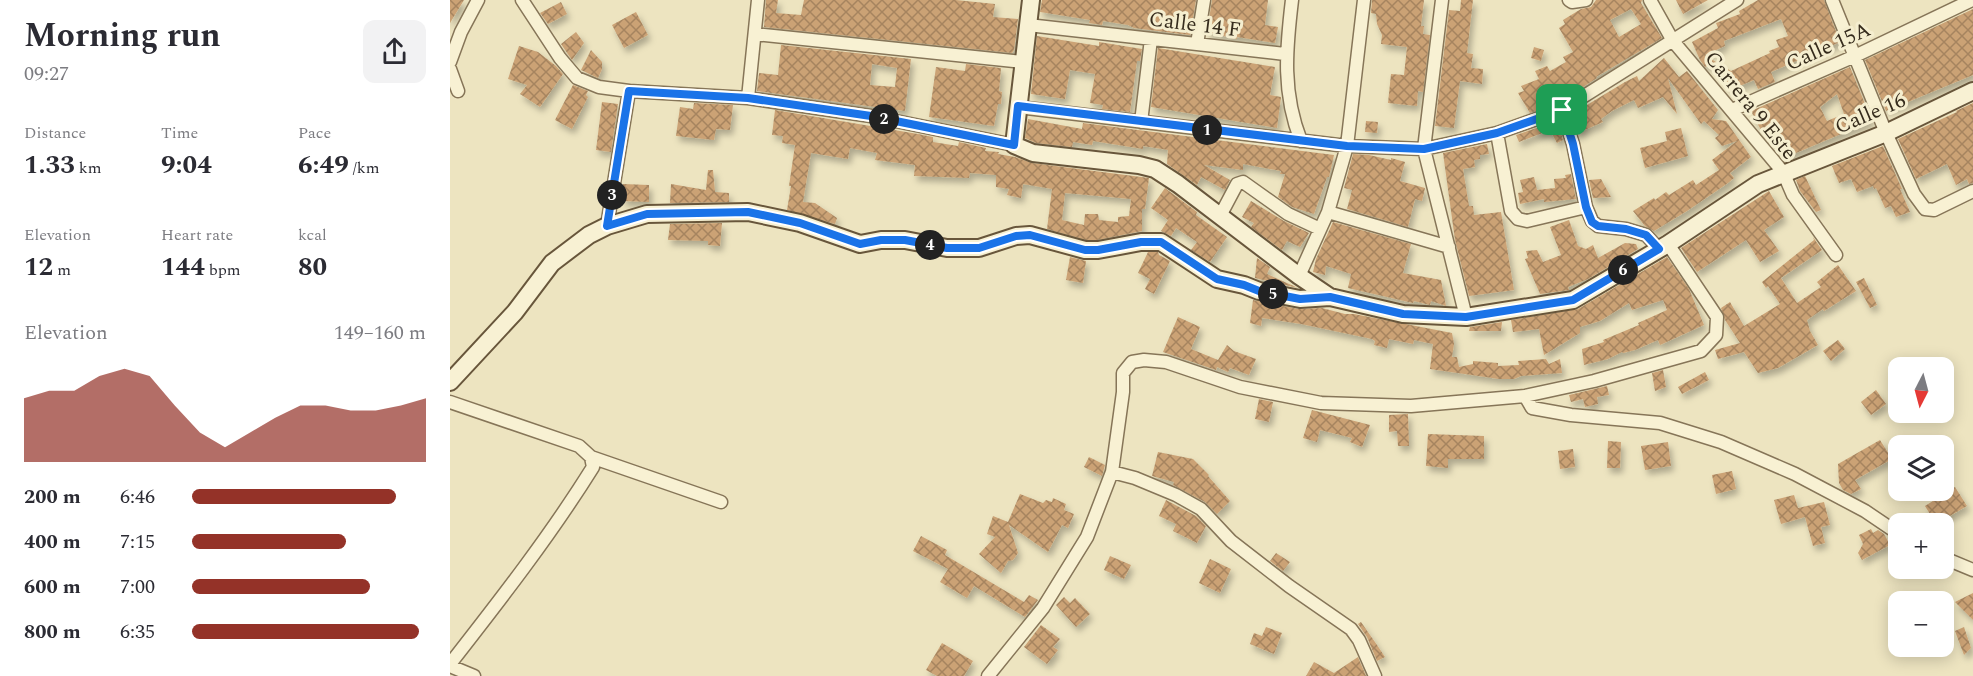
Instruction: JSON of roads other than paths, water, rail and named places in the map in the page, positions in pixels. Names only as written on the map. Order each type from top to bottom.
[{"type":"main road","points":[[1031,0],[1014,145],[1033,153],[1139,165],[1155,169],[1330,297]]},
{"type":"main road","name":"Calle 16","points":[[1330,297],[1403,314],[1466,317],[1573,300],[1663,247],[1738,196],[1783,172],[1886,133],[1973,91]]},
{"type":"main road","points":[[450,382],[516,312],[552,263],[589,235],[607,226],[647,214],[748,212],[800,223],[860,244],[881,240],[905,240],[947,248],[979,248],[1016,236],[1030,235],[1085,250],[1098,250],[1141,242],[1161,242],[1217,279],[1259,291],[1300,299],[1330,297]]},
{"type":"street","points":[[450,62],[461,32],[478,0]]},
{"type":"street","points":[[522,0],[560,58],[577,78],[599,87],[748,98],[871,116],[1014,145]]},
{"type":"street","points":[[748,98],[758,0]]},
{"type":"street","points":[[1197,44],[1204,0]]},
{"type":"street","points":[[1292,0],[1285,54],[1292,117],[1301,141]]},
{"type":"street","points":[[1299,276],[1328,212],[1347,146],[1364,0]]},
{"type":"street","points":[[1443,0],[1424,149],[1466,317]]},
{"type":"street","points":[[1569,0],[1572,2],[1586,0]]},
{"type":"street","name":"Carrera 9 Este","points":[[1650,0],[1673,41],[1783,172],[1793,195],[1836,255]]},
{"type":"street","points":[[1018,106],[1347,146],[1424,149],[1497,133],[1562,110],[1737,0]]},
{"type":"street","points":[[1832,0],[1886,133],[1914,194],[1925,209],[1934,210],[1973,191]]},
{"type":"street","name":"Calle 15A","points":[[1732,110],[1856,56],[1972,0]]},
{"type":"street","name":"Calle 14 F","points":[[1028,24],[1285,54]]},
{"type":"street","points":[[755,34],[1023,62]]},
{"type":"street","points":[[1141,122],[1151,39]]},
{"type":"street","points":[[450,69],[458,91]]},
{"type":"street","points":[[607,226],[629,91]]},
{"type":"street","points":[[988,676],[1043,609],[1087,537],[1112,472],[1123,392],[1123,373],[1132,362],[1144,360],[1166,362],[1240,387],[1321,403],[1411,406],[1525,396],[1594,381],[1701,351],[1716,335],[1717,318],[1663,247],[1646,235],[1626,229],[1598,226],[1592,222],[1586,207],[1573,144],[1562,110]]},
{"type":"street","points":[[1497,133],[1511,211],[1518,219],[1527,221],[1586,207]]},
{"type":"street","points":[[1220,216],[1237,184],[1243,182],[1288,214],[1320,229]]},
{"type":"street","points":[[1328,212],[1449,247]]},
{"type":"street","points":[[1525,396],[1532,408],[1571,415],[1660,423],[1721,442],[1795,474],[1864,511],[1888,527]]},
{"type":"street","points":[[450,402],[579,446],[591,457],[721,502]]},
{"type":"street","points":[[474,676],[450,665],[500,601],[572,500],[593,467],[591,457]]},
{"type":"street","points":[[1112,472],[1135,478],[1176,495],[1201,509],[1231,541],[1289,586],[1351,629],[1359,640],[1375,676]]},
{"type":"street","points":[[1954,562],[1973,570]]}]
